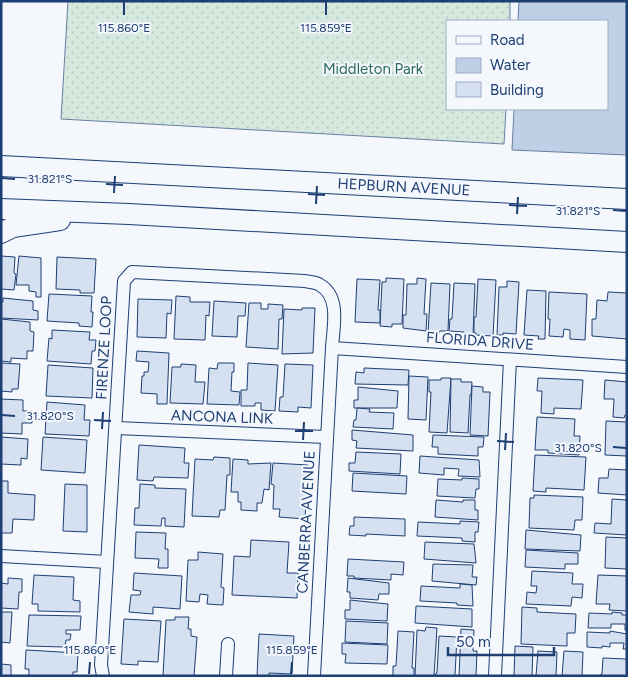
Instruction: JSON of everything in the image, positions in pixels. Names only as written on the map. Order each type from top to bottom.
[{"type":"main road","name":"HEPBURN AVENUE","points":[[1,166],[627,199]]},
{"type":"main road","points":[[1,209],[129,214],[627,242]]},
{"type":"main road","points":[[1,233],[13,227],[57,220],[129,214]]},
{"type":"street","name":"FIRENZE LOOP","points":[[103,676],[101,665],[124,281],[132,272],[305,281],[320,284]]},
{"type":"street","name":"CANBERRA AVENUE","points":[[314,676],[334,303],[330,293],[320,284]]},
{"type":"street","name":"FLORIDA DRIVE","points":[[332,348],[627,367]]},
{"type":"street","points":[[495,676],[510,360]]},
{"type":"street","name":"ANCONA LINK","points":[[116,428],[326,437]]},
{"type":"street","points":[[1,556],[107,562]]},
{"type":"street","points":[[226,676],[228,644]]},
{"type":"green space","name":"Middleton Park","points":[[68,1],[510,1],[510,20],[446,20],[446,110],[506,110],[504,144],[61,119]]},
{"type":"water","points":[[519,1],[627,1],[627,155],[512,150],[514,110],[608,110],[608,20],[518,20]]},
{"type":"building","points":[[1,256],[15,257],[14,273],[16,274],[14,290],[1,289]]},
{"type":"building","points":[[19,256],[41,258],[41,297],[36,297],[36,292],[29,291],[29,285],[16,285]]},
{"type":"building","points":[[57,257],[96,259],[94,293],[80,293],[80,290],[56,289]]},
{"type":"building","points":[[386,278],[404,279],[402,324],[392,324],[392,327],[380,326],[382,282],[386,282]]},
{"type":"building","points":[[417,278],[426,279],[424,314],[427,314],[426,331],[403,328],[403,315],[406,315],[407,284],[417,284]]},
{"type":"building","points":[[357,279],[380,280],[378,310],[380,310],[380,323],[355,322]]},
{"type":"building","points":[[478,279],[496,280],[493,336],[476,335],[474,333]]},
{"type":"building","points":[[507,281],[519,282],[516,334],[503,333],[503,335],[497,335],[499,287],[507,287]]},
{"type":"building","points":[[431,283],[450,284],[448,331],[428,333]]},
{"type":"building","points":[[454,283],[475,284],[473,335],[449,331],[450,319],[452,319]]},
{"type":"building","points":[[527,290],[546,291],[545,339],[538,339],[539,336],[524,335]]},
{"type":"building","points":[[549,292],[587,294],[585,340],[570,339],[570,330],[564,329],[563,337],[549,336]]},
{"type":"building","points":[[608,292],[627,293],[627,339],[592,336],[592,319],[596,319],[597,300],[607,301]]},
{"type":"building","points":[[49,294],[92,296],[92,327],[79,326],[79,323],[47,321]]},
{"type":"building","points":[[176,296],[190,297],[190,302],[210,302],[209,316],[206,315],[205,340],[174,339]]},
{"type":"building","points":[[3,298],[33,301],[33,310],[38,311],[38,320],[1,318],[1,302],[3,302]]},
{"type":"building","points":[[138,299],[172,300],[171,314],[167,313],[166,338],[137,337]]},
{"type":"building","points":[[214,301],[246,303],[245,316],[238,316],[237,337],[212,336]]},
{"type":"building","points":[[249,303],[261,303],[261,309],[268,309],[268,304],[283,305],[282,319],[279,319],[278,349],[246,347]]},
{"type":"building","points":[[302,308],[315,308],[313,353],[282,354],[284,309],[302,310]]},
{"type":"building","points":[[1,319],[30,322],[30,331],[34,332],[33,351],[27,351],[27,359],[11,358],[11,362],[1,361]]},
{"type":"building","points":[[52,330],[90,332],[89,340],[96,340],[95,351],[92,351],[91,364],[47,361],[49,338],[52,339]]},
{"type":"building","points":[[137,351],[169,353],[167,404],[157,404],[157,394],[141,393],[142,376],[144,376],[144,372],[148,372],[149,362],[136,361]]},
{"type":"building","points":[[1,363],[20,364],[18,389],[12,389],[12,392],[1,391]]},
{"type":"building","points":[[218,363],[234,363],[231,391],[240,392],[239,405],[207,404],[209,368],[217,369]]},
{"type":"building","points":[[248,363],[278,365],[275,411],[261,410],[261,403],[255,403],[255,406],[241,406],[241,390],[247,390]]},
{"type":"building","points":[[181,364],[196,365],[195,382],[205,382],[203,404],[170,403],[172,367],[181,367]]},
{"type":"building","points":[[285,364],[313,365],[311,408],[298,407],[298,412],[279,411],[280,397],[283,397]]},
{"type":"building","points":[[48,365],[93,368],[92,398],[46,396]]},
{"type":"building","points":[[364,368],[409,370],[408,385],[355,384],[356,372],[364,373]]},
{"type":"building","points":[[409,376],[428,377],[426,420],[408,419]]},
{"type":"building","points":[[441,378],[451,378],[447,433],[429,432],[431,392],[429,392],[429,380],[441,380]]},
{"type":"building","points":[[538,378],[583,380],[581,409],[554,408],[554,414],[541,413],[542,391],[537,391]]},
{"type":"building","points":[[451,379],[461,379],[461,382],[472,382],[468,433],[450,432]]},
{"type":"building","points":[[605,380],[627,382],[627,415],[624,418],[613,417],[614,399],[604,399]]},
{"type":"building","points":[[472,386],[483,387],[483,392],[490,392],[488,436],[470,435]]},
{"type":"building","points":[[358,387],[398,391],[397,408],[354,408],[354,400],[358,400]]},
{"type":"building","points":[[1,399],[23,400],[23,411],[32,411],[32,423],[22,423],[22,434],[1,433]]},
{"type":"building","points":[[47,402],[85,405],[84,420],[90,420],[89,436],[45,434]]},
{"type":"building","points":[[357,408],[370,409],[369,412],[394,413],[393,429],[353,427]]},
{"type":"building","points":[[537,417],[575,419],[574,436],[580,436],[579,455],[548,453],[548,450],[535,450]]},
{"type":"building","points":[[606,421],[627,422],[627,456],[605,455]]},
{"type":"building","points":[[352,430],[413,435],[413,451],[356,448],[357,441],[352,440]]},
{"type":"building","points":[[433,435],[484,437],[483,447],[478,447],[478,456],[438,454],[438,447],[432,447]]},
{"type":"building","points":[[1,437],[28,439],[27,459],[21,458],[21,465],[1,464]]},
{"type":"building","points":[[43,437],[87,440],[85,473],[41,470]]},
{"type":"building","points":[[139,445],[185,448],[184,463],[189,463],[188,478],[154,477],[153,481],[137,480]]},
{"type":"building","points":[[356,452],[401,454],[400,474],[349,471],[349,463],[355,463]]},
{"type":"building","points":[[535,455],[586,457],[584,490],[546,488],[546,492],[533,491]]},
{"type":"building","points":[[420,456],[479,460],[480,477],[458,476],[459,469],[444,468],[444,475],[419,473]]},
{"type":"building","points":[[214,457],[230,458],[230,475],[227,475],[225,510],[220,510],[219,517],[192,516],[195,459],[213,460]]},
{"type":"building","points":[[233,459],[248,460],[248,464],[271,463],[269,490],[264,489],[262,503],[257,503],[257,511],[241,510],[241,502],[238,502],[238,492],[231,492]]},
{"type":"building","points":[[273,463],[308,465],[305,519],[279,517],[280,509],[273,509],[274,485],[271,484]]},
{"type":"building","points":[[609,469],[627,470],[627,495],[598,493],[599,478],[608,478]]},
{"type":"building","points":[[353,473],[407,476],[406,494],[352,491]]},
{"type":"building","points":[[462,478],[479,479],[479,489],[476,489],[475,498],[437,496],[438,479],[462,480]]},
{"type":"building","points":[[1,481],[8,481],[8,493],[35,495],[34,520],[13,519],[12,533],[1,533]]},
{"type":"building","points":[[65,484],[87,485],[87,532],[63,531]]},
{"type":"building","points":[[140,484],[155,485],[155,488],[186,489],[184,527],[165,526],[165,518],[162,518],[161,526],[134,525],[135,508],[139,508]]},
{"type":"building","points":[[534,495],[583,497],[582,520],[575,520],[574,530],[529,528],[530,498],[534,498]]},
{"type":"building","points":[[612,499],[627,500],[627,535],[594,533],[595,523],[611,524]]},
{"type":"building","points":[[436,500],[463,502],[463,500],[475,500],[478,520],[435,517]]},
{"type":"building","points":[[354,517],[405,519],[405,536],[349,535],[350,526],[354,526]]},
{"type":"building","points":[[460,521],[479,522],[478,532],[475,532],[475,542],[462,541],[462,538],[417,536],[418,522],[460,524]]},
{"type":"building","points":[[526,530],[581,535],[580,551],[525,549]]},
{"type":"building","points":[[136,532],[166,533],[165,549],[168,549],[168,568],[158,568],[159,559],[135,558]]},
{"type":"building","points":[[606,537],[627,538],[627,569],[605,568]]},
{"type":"building","points":[[251,540],[289,542],[287,573],[298,573],[297,598],[232,595],[234,556],[250,557]]},
{"type":"building","points":[[425,542],[474,544],[476,563],[424,559]]},
{"type":"building","points":[[526,550],[578,553],[578,564],[565,564],[565,569],[525,567]]},
{"type":"building","points":[[198,552],[223,554],[221,587],[224,588],[223,605],[207,604],[208,595],[200,594],[199,602],[186,601],[188,560],[198,560]]},
{"type":"building","points":[[348,559],[404,562],[403,575],[391,574],[391,580],[347,576]]},
{"type":"building","points":[[433,564],[473,565],[472,577],[477,577],[476,585],[432,581]]},
{"type":"building","points":[[532,571],[573,573],[572,584],[583,584],[582,598],[572,597],[571,606],[526,604],[527,592],[536,593],[537,586],[531,586]]},
{"type":"building","points":[[134,573],[182,576],[180,609],[153,607],[153,614],[129,612],[131,595],[140,595],[141,591],[133,590]]},
{"type":"building","points":[[34,575],[74,577],[73,600],[80,601],[80,612],[38,611],[38,604],[32,604]]},
{"type":"building","points":[[598,575],[627,576],[627,611],[609,610],[610,604],[596,604]]},
{"type":"building","points":[[8,578],[22,579],[22,592],[19,592],[18,609],[1,608],[1,583],[8,584]]},
{"type":"building","points":[[348,578],[389,583],[389,594],[379,594],[378,600],[350,598],[350,592],[347,592]]},
{"type":"building","points":[[460,584],[472,585],[473,606],[420,601],[421,586],[460,588]]},
{"type":"building","points":[[350,600],[388,604],[387,621],[345,619],[345,610],[350,610]]},
{"type":"building","points":[[416,606],[472,609],[472,627],[415,623]]},
{"type":"building","points":[[522,607],[537,608],[537,612],[576,614],[575,633],[567,633],[567,646],[521,644]]},
{"type":"building","points":[[1,612],[12,612],[10,643],[1,642]]},
{"type":"building","points":[[612,612],[627,615],[627,630],[625,630],[625,624],[611,624],[611,628],[588,628],[589,613],[612,614]]},
{"type":"building","points":[[29,615],[81,616],[80,630],[66,630],[66,634],[71,634],[70,640],[66,640],[65,647],[27,646]]},
{"type":"building","points":[[175,617],[189,617],[188,629],[191,629],[191,636],[197,637],[194,676],[163,676],[166,620],[175,620]]},
{"type":"building","points":[[124,619],[161,621],[158,662],[138,661],[138,665],[121,664]]},
{"type":"building","points":[[346,621],[388,623],[387,644],[345,642]]},
{"type":"building","points":[[426,627],[437,628],[434,676],[415,676],[417,630],[425,631]]},
{"type":"building","points":[[461,629],[474,630],[473,651],[477,651],[476,676],[459,676]]},
{"type":"building","points":[[398,631],[414,632],[412,668],[414,668],[414,676],[393,676],[393,666],[396,666]]},
{"type":"building","points":[[610,631],[627,634],[627,649],[623,649],[624,643],[610,643],[610,647],[602,646],[602,648],[587,647],[587,632],[610,633]]},
{"type":"building","points":[[259,634],[294,636],[292,674],[269,673],[269,676],[257,676]]},
{"type":"building","points":[[439,636],[457,637],[456,676],[435,676],[437,673]]},
{"type":"building","points":[[342,643],[388,645],[387,664],[345,663],[346,654],[342,654]]},
{"type":"building","points":[[515,646],[533,647],[532,676],[514,676]]},
{"type":"building","points":[[26,650],[78,653],[77,672],[73,672],[73,676],[29,676],[29,669],[25,669]]},
{"type":"building","points":[[538,651],[557,652],[556,676],[536,676]]},
{"type":"building","points":[[564,651],[583,652],[582,676],[562,676]]},
{"type":"building","points":[[603,658],[627,659],[627,676],[600,676],[602,674]]},
{"type":"building","points":[[1,664],[11,665],[11,676],[1,676]]}]
